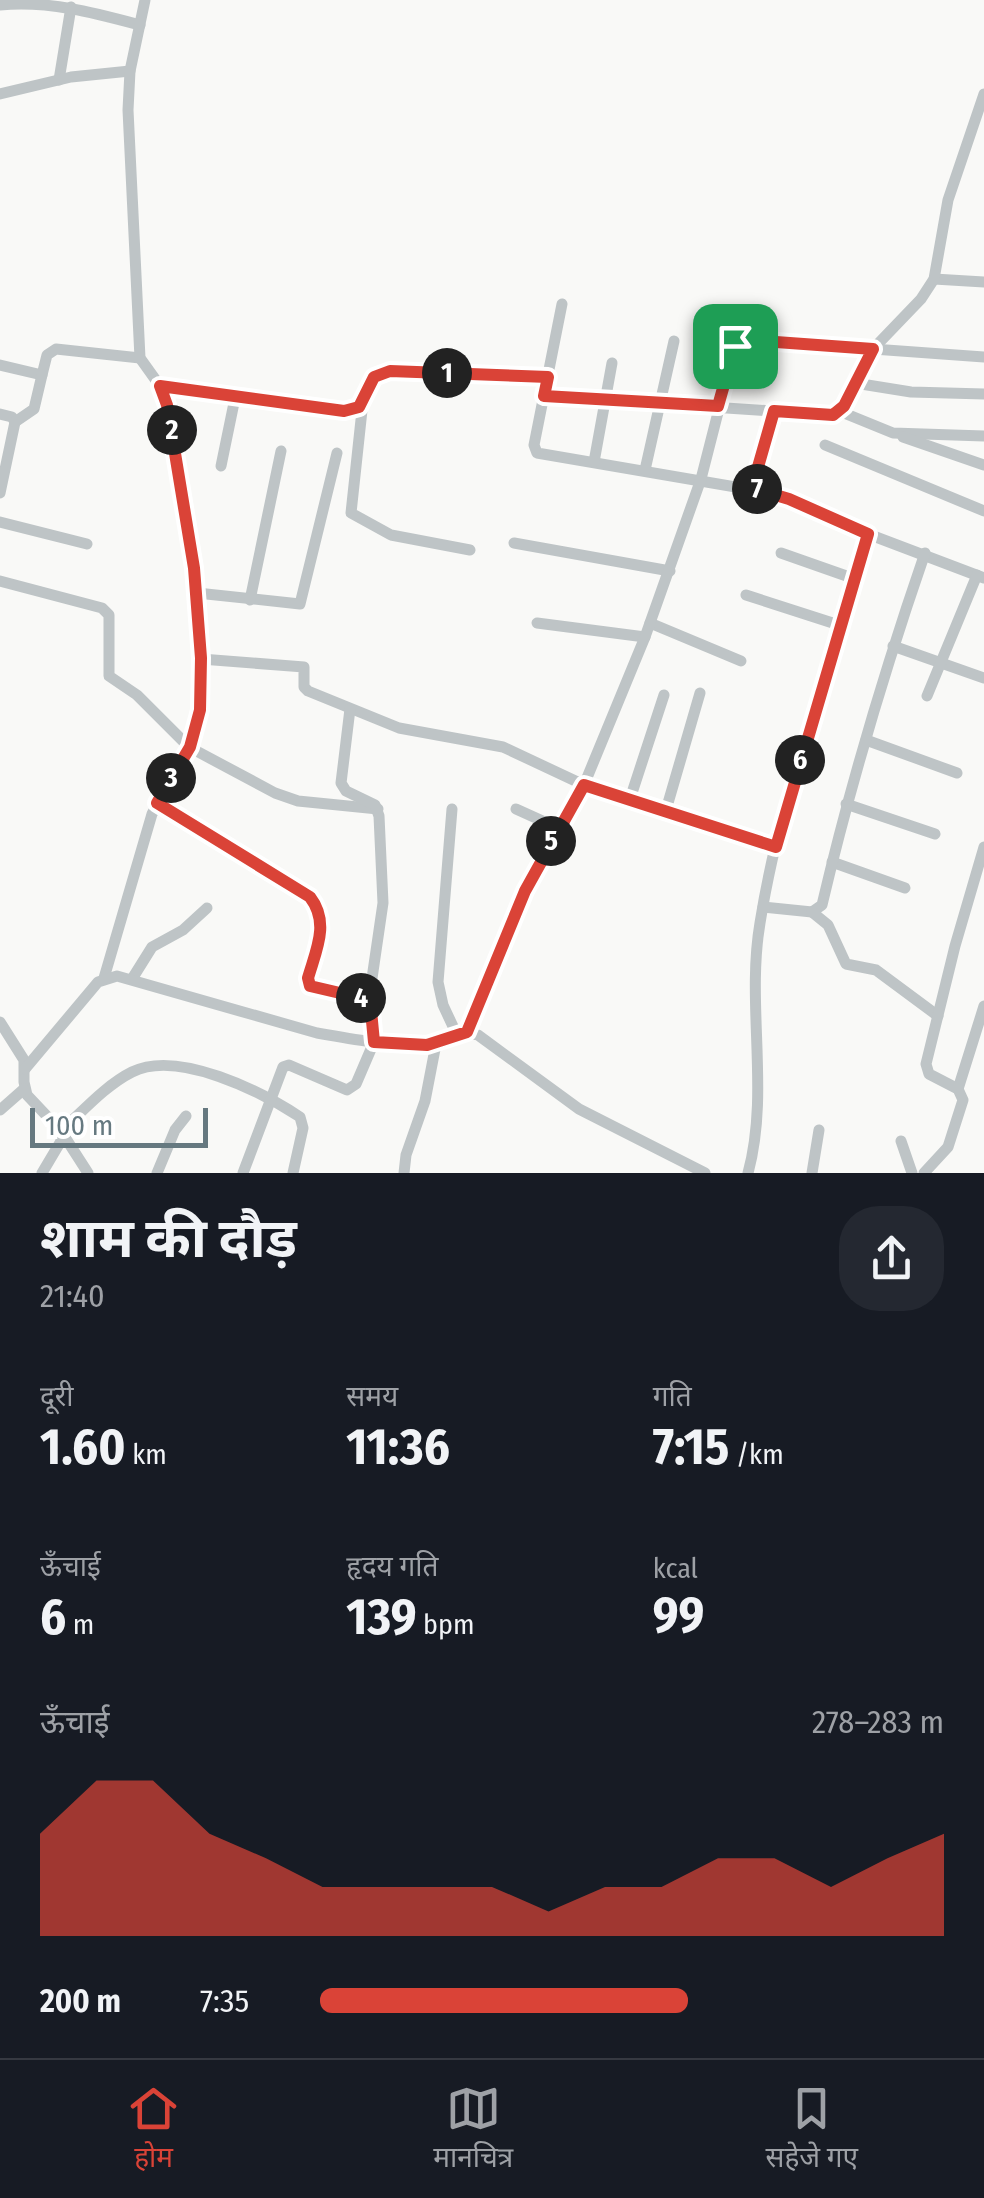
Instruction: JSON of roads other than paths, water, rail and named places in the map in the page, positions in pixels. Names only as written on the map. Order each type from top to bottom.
[{"type":"street","points":[[25,1069],[104,978],[157,803],[190,747],[200,710],[197,593],[167,405],[160,386],[140,358],[128,110],[130,70],[145,0]]},
{"type":"street","points":[[0,5],[21,2],[71,7],[140,25]]},
{"type":"street","points":[[60,80],[71,7]]},
{"type":"street","points":[[0,94],[130,70]]},
{"type":"street","points":[[544,396],[659,401],[827,416],[839,411],[873,349],[921,299],[934,279],[948,200],[984,94]]},
{"type":"street","points":[[934,279],[984,282]]},
{"type":"street","points":[[562,304],[534,450],[542,455],[752,488],[789,499],[980,576],[927,696]]},
{"type":"street","points":[[646,470],[674,341]]},
{"type":"street","points":[[462,1034],[525,891],[584,785],[645,636],[701,480],[732,352],[739,343],[762,341],[984,357]]},
{"type":"street","points":[[0,494],[15,422],[34,409],[46,355],[56,349],[140,358]]},
{"type":"street","points":[[594,462],[612,364]]},
{"type":"street","points":[[0,365],[42,375]]},
{"type":"street","points":[[160,386],[344,411],[359,407],[374,377],[390,371],[548,377]]},
{"type":"street","points":[[854,383],[912,392],[984,394]]},
{"type":"street","points":[[221,466],[235,398]]},
{"type":"street","points":[[363,401],[351,514],[391,535],[470,550]]},
{"type":"street","points":[[752,488],[774,411]]},
{"type":"street","points":[[839,411],[984,465]]},
{"type":"street","points":[[0,414],[15,422]]},
{"type":"street","points":[[892,433],[984,436]]},
{"type":"street","points":[[825,445],[984,511]]},
{"type":"street","points":[[250,600],[280,451]]},
{"type":"street","points":[[197,593],[293,606],[302,600],[337,453]]},
{"type":"street","points":[[0,522],[87,544]]},
{"type":"street","points":[[748,1173],[756,1124],[758,936],[763,907],[794,780],[868,534]]},
{"type":"street","points":[[514,543],[670,571]]},
{"type":"street","points":[[812,912],[822,905],[846,804],[924,553]]},
{"type":"street","points":[[780,554],[855,579]]},
{"type":"street","points":[[0,580],[102,608],[109,615],[109,676],[137,694],[190,747],[288,798],[378,810]]},
{"type":"street","points":[[746,595],[842,626]]},
{"type":"street","points":[[650,623],[740,661]]},
{"type":"street","points":[[538,624],[645,636]]},
{"type":"street","points":[[893,646],[984,678]]},
{"type":"street","points":[[201,658],[304,666],[306,690],[399,728],[503,747],[584,785],[776,847]]},
{"type":"street","points":[[666,810],[700,693]]},
{"type":"street","points":[[630,799],[664,695]]},
{"type":"street","points":[[243,1173],[286,1065],[340,1089],[352,1088],[374,1042],[370,1000],[383,903],[378,810],[371,802],[346,791],[341,783],[350,709]]},
{"type":"street","points":[[866,740],[957,773]]},
{"type":"street","points":[[157,803],[310,897],[318,908],[322,926],[308,978],[310,986],[370,1000]]},
{"type":"street","points":[[846,804],[934,834]]},
{"type":"street","points":[[452,809],[438,982],[443,1005],[462,1034]]},
{"type":"street","points":[[516,809],[558,828]]},
{"type":"street","points":[[924,1173],[948,1147],[963,1100],[958,1089],[926,1070],[984,848]]},
{"type":"street","points":[[832,862],[906,888]]},
{"type":"street","points":[[763,907],[812,912],[828,925],[846,964],[876,970],[938,1016]]},
{"type":"street","points":[[132,980],[152,946],[183,930],[207,908]]},
{"type":"street","points":[[104,978],[132,980],[318,1033],[374,1042],[436,1044],[462,1034],[478,1035],[578,1109],[705,1173]]},
{"type":"street","points":[[958,1089],[984,1006]]},
{"type":"street","points":[[0,1022],[20,1052],[25,1069],[24,1089],[61,1132],[88,1173]]},
{"type":"street","points":[[404,1173],[406,1155],[425,1101],[436,1044]]},
{"type":"street","points":[[42,1173],[61,1141],[61,1132],[129,1073],[148,1067],[179,1068],[240,1084],[271,1098],[302,1120],[293,1173]]},
{"type":"street","points":[[0,1110],[24,1089]]},
{"type":"street","points":[[158,1173],[169,1142],[186,1116]]},
{"type":"street","points":[[812,1173],[820,1130]]},
{"type":"street","points":[[901,1142],[912,1173]]}]
